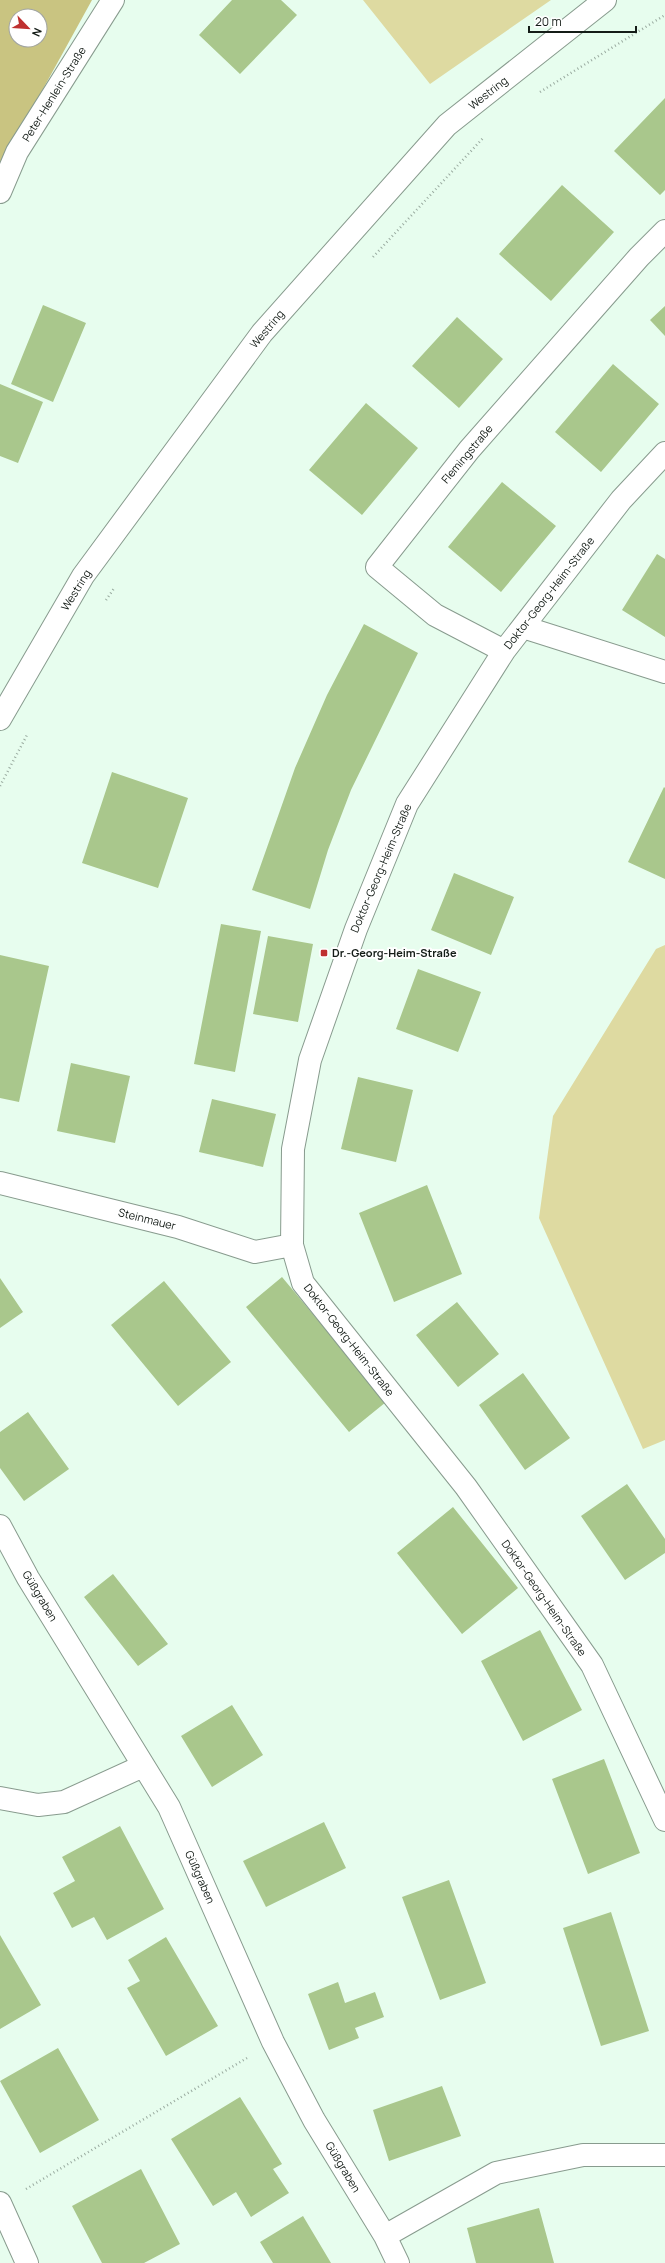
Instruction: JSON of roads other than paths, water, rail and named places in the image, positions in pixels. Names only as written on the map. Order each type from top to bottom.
[{"type":"street","name":"Peter-Henlein-Straße","points":[[0,192],[17,152],[113,0]]},
{"type":"street","name":"Westring","points":[[0,719],[83,576],[262,333],[447,125],[605,0]]},
{"type":"street","name":"Flemingstraße","points":[[504,651],[435,616],[377,567],[469,450],[634,262],[665,231]]},
{"type":"street","name":"Doktor-Georg-Heim-Straße","points":[[665,453],[621,500],[504,651],[407,804],[351,941],[310,1060],[293,1149],[292,1245],[303,1283],[466,1487],[592,1665],[665,1820]]},
{"type":"street","points":[[523,627],[665,672]]},
{"type":"street","name":"Steinmauer","points":[[0,1183],[178,1227],[255,1252],[292,1245]]},
{"type":"street","name":"Güßgraben","points":[[0,1526],[28,1578],[169,1807],[273,2042],[314,2120],[385,2236],[398,2263]]},
{"type":"street","points":[[0,1798],[38,1805],[64,1802],[143,1766]]},
{"type":"street","points":[[385,2236],[445,2200],[502,2172],[590,2156],[665,2154]]},
{"type":"street","points":[[0,2204],[27,2263]]},
{"type":"place","name":"Dr.-Georg-Heim-Straße","points":[[324,953]]}]
